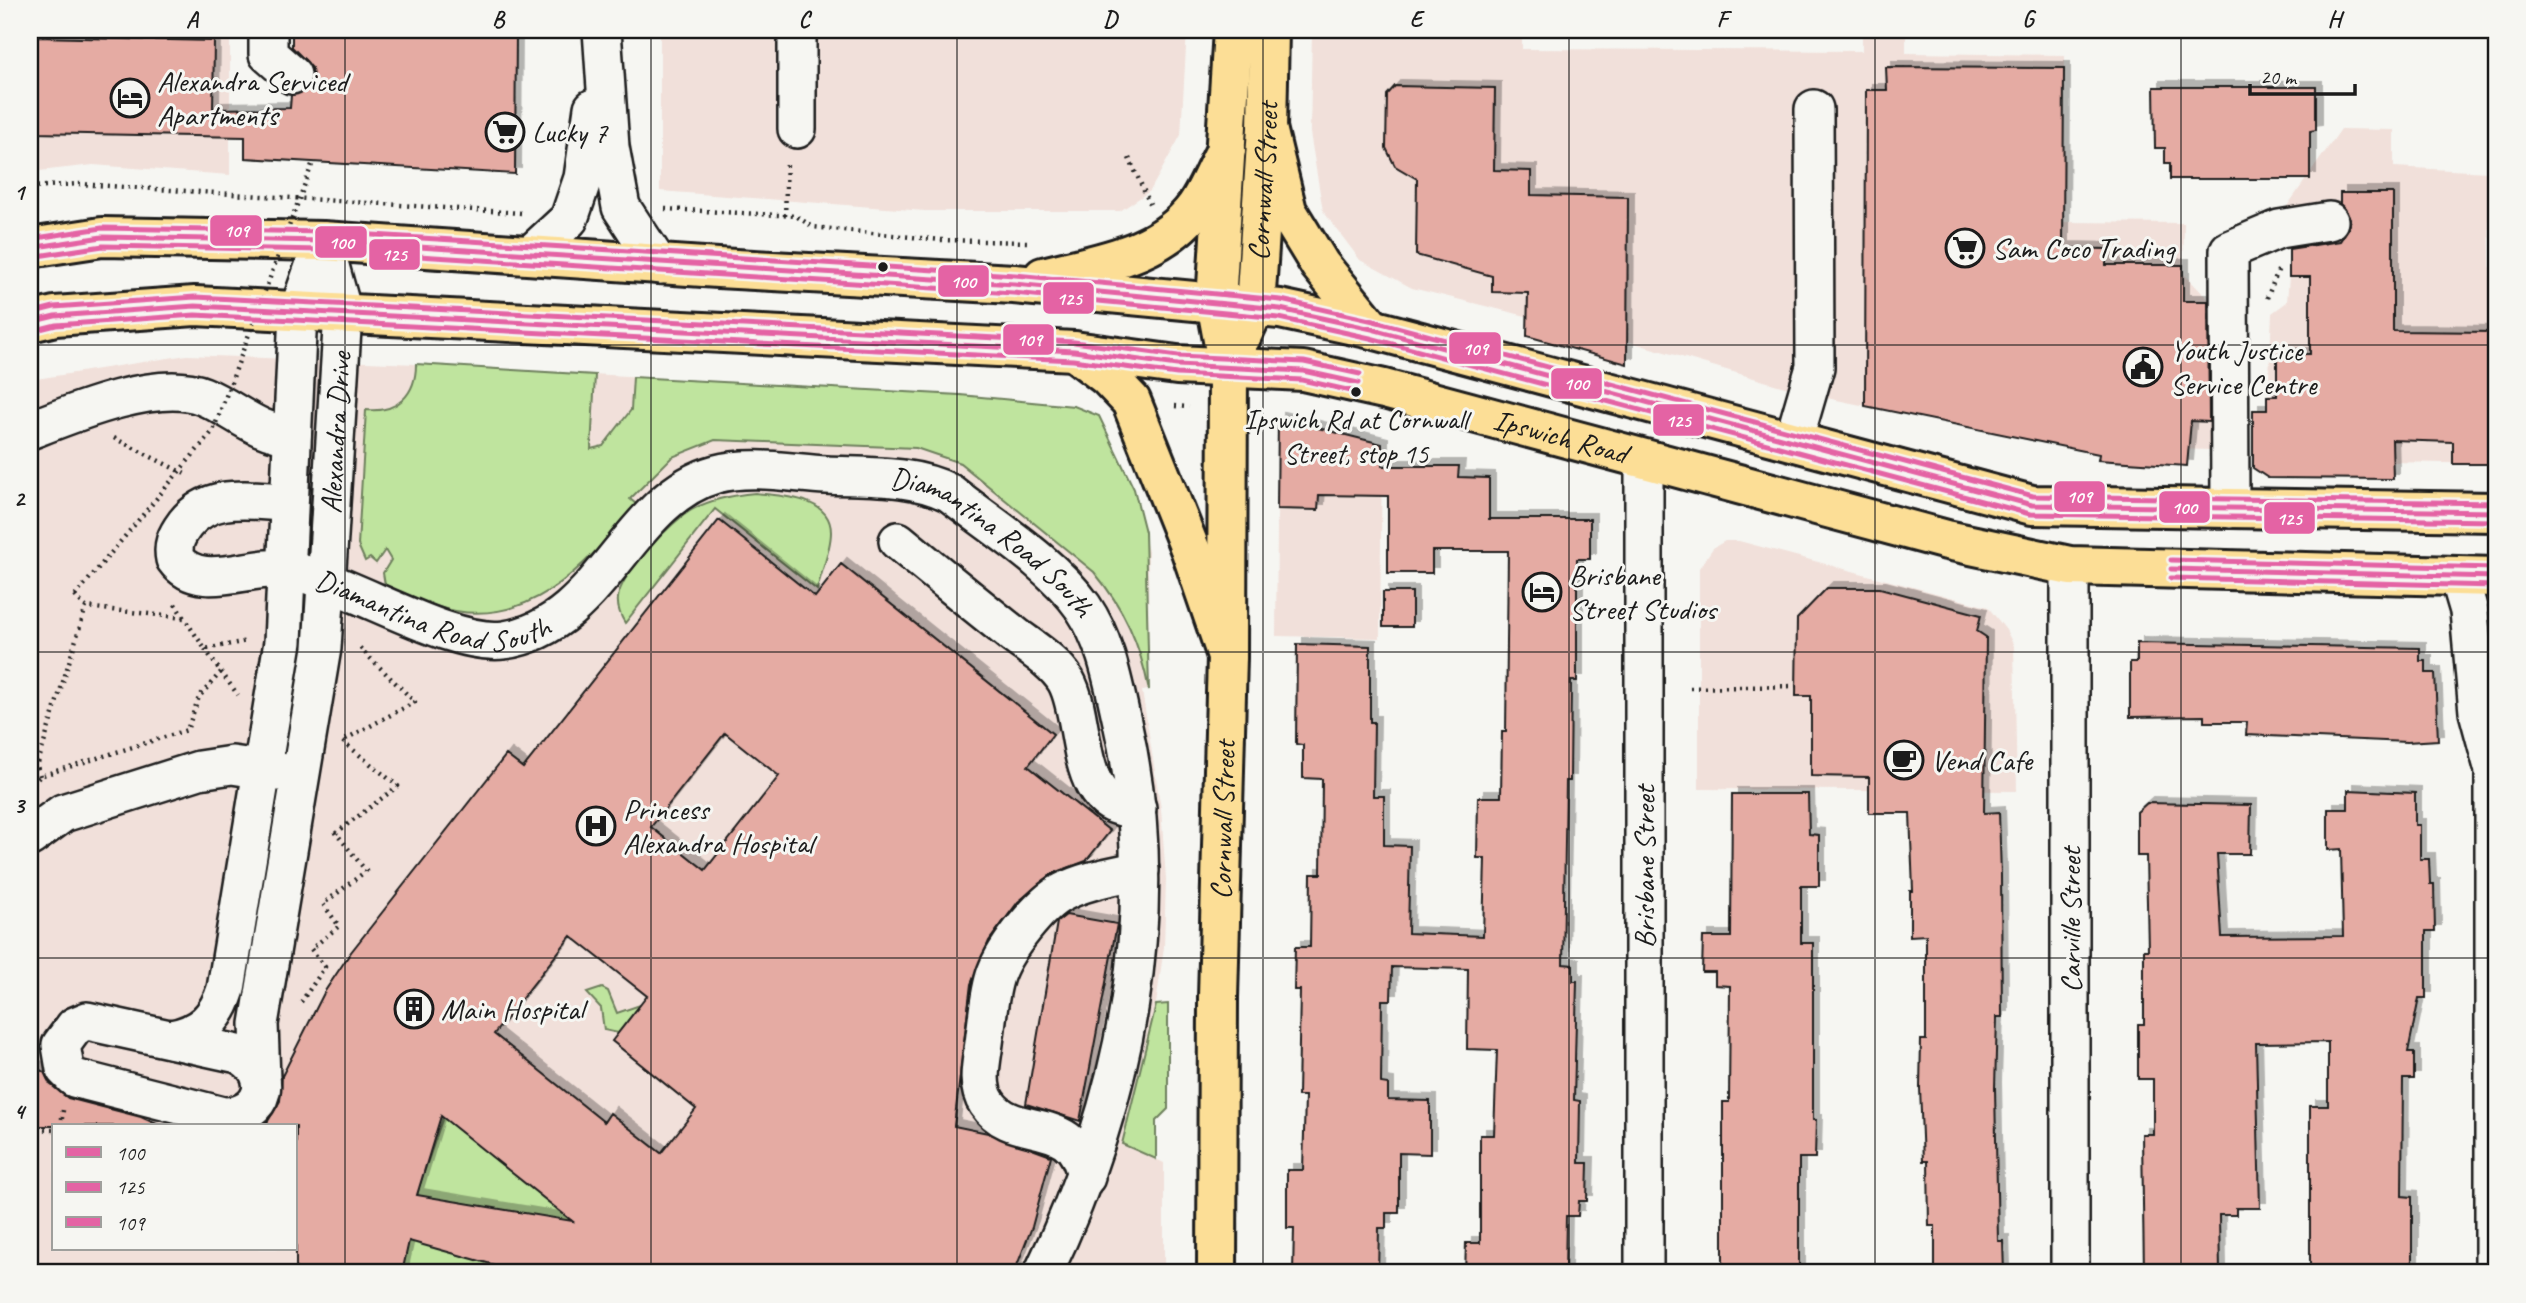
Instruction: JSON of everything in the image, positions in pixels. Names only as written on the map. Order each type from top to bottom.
[{"type":"main road","name":"Cornwall Street","points":[[1217,1273],[1218,998],[1227,656],[1228,367],[1216,302],[1233,30]]},
{"type":"main road","name":"Cornwall Street","points":[[1228,367],[1255,307],[1267,128],[1269,30]]},
{"type":"main road","points":[[1267,128],[1287,211],[1320,265],[1372,329]]},
{"type":"main road","points":[[1014,284],[1140,252],[1168,234],[1195,208],[1226,150]]},
{"type":"main road","name":"Ipswich Road","points":[[30,248],[102,237],[323,241],[659,265],[1014,284],[1216,302],[1372,329],[1794,439],[2032,505],[2496,512]]},
{"type":"main road","name":"Ipswich Road","points":[[30,322],[55,316],[195,306],[1074,351],[1177,365],[1303,371],[1384,389],[1644,461],[1947,540],[2070,566],[2478,577]]},
{"type":"main road","points":[[1074,351],[1108,377],[1131,401],[1191,551],[1227,656]]},
{"type":"street","points":[[268,30],[268,54],[292,75]]},
{"type":"street","points":[[792,141],[797,30]]},
{"type":"street","points":[[530,256],[569,219],[583,178],[602,39]]},
{"type":"street","points":[[602,39],[610,147],[621,207],[659,265]]},
{"type":"street","points":[[1228,106],[1268,74]]},
{"type":"street","points":[[1794,439],[1815,367],[1814,110]]},
{"type":"street","points":[[2230,509],[2229,250],[2279,229],[2329,221]]},
{"type":"street","name":"Alexandra Drive","points":[[171,1039],[199,1030],[220,1006],[283,642],[289,570],[288,502],[299,312],[323,241]]},
{"type":"street","name":"Alexandra Drive","points":[[261,1080],[257,1069],[238,1054],[87,1021],[66,1034],[61,1058],[65,1069],[84,1083],[223,1116],[247,1112],[256,1104],[261,1080],[259,1024],[322,648],[343,313],[323,241]]},
{"type":"street","points":[[30,430],[88,409],[155,393],[178,392],[202,396],[267,431],[292,435]]},
{"type":"street","name":"Brisbane Street","points":[[1644,461],[1644,1273]]},
{"type":"street","name":"Diamantina Road South","points":[[288,502],[231,499],[204,506],[194,512],[180,530],[173,549],[181,568],[202,577],[270,568],[289,570],[327,582],[459,636],[502,640],[532,631],[569,609],[590,591],[669,499],[699,480],[717,474],[752,471],[918,480],[950,493],[1047,570],[1082,607],[1104,649],[1111,671],[1128,748],[1137,808],[1140,870],[1138,948],[1131,1001],[1113,1089],[1086,1177],[1043,1273]]},
{"type":"street","points":[[898,541],[1056,668],[1073,699],[1093,785],[1108,801],[1127,808],[1137,808]]},
{"type":"street","name":"Carville Street","points":[[2070,566],[2070,1273]]},
{"type":"street","points":[[2478,577],[2469,611],[2478,712],[2495,768],[2494,1273]]},
{"type":"street","points":[[36,805],[63,813],[199,770],[232,765],[301,776]]},
{"type":"street","points":[[1086,1177],[1083,1161],[1065,1138],[1006,1119],[986,1103],[980,1082],[990,999],[1001,961],[1041,910],[1055,897],[1075,887],[1140,870]]},
{"type":"path","points":[[785,215],[792,141]]},
{"type":"path","points":[[1129,158],[1154,211]]},
{"type":"path","points":[[86,607],[37,766],[36,805],[187,730],[199,697],[221,672],[184,618],[86,607],[75,596],[213,430],[313,162]]},
{"type":"path","points":[[30,187],[79,184],[519,213],[544,206],[573,206]]},
{"type":"path","points":[[621,207],[785,215],[796,216],[813,228],[942,240],[1030,242]]},
{"type":"path","points":[[1175,406],[1189,407]]},
{"type":"path","points":[[107,435],[190,477]]},
{"type":"path","points":[[205,649],[253,640]]},
{"type":"path","points":[[297,1008],[326,967],[311,949],[339,926],[323,904],[366,871],[335,833],[398,786],[342,741],[415,702],[353,641]]},
{"type":"path","points":[[1690,688],[1796,686]]},
{"type":"path","points":[[30,1129],[52,1130]]},
{"type":"shaded area","name":"Alexandra Serviced Apartments","points":[[30,30],[230,30],[230,175],[93,165],[30,172]]},
{"type":"shaded area","points":[[660,30],[1187,30],[1181,135],[1150,191],[1120,211],[925,211],[660,191]]},
{"type":"shaded area","points":[[1312,30],[1522,30],[1522,49],[1862,51],[1862,30],[1906,30],[1906,53],[2065,55],[2064,222],[2184,223],[2183,273],[2210,301],[2210,450],[2062,446],[1812,395],[1627,341],[1412,288],[1360,260],[1323,211],[1310,133]]},
{"type":"shaded area","points":[[2341,129],[2394,130],[2394,167],[2488,172],[2491,292],[2496,292],[2496,464],[2392,462],[2266,444],[2272,313],[2287,302],[2289,277],[2289,241],[2283,212]]},
{"type":"shaded area","name":"Princess Alexandra Hospital","points":[[187,355],[416,364],[960,395],[1074,406],[1099,416],[1134,489],[1148,552],[1149,690],[1142,691],[1161,809],[1166,879],[1164,947],[1156,1004],[1168,1004],[1168,1109],[1156,1122],[1156,1159],[1164,1163],[1164,1273],[30,1273],[30,380]]},
{"type":"shaded area","points":[[1278,418],[1382,444],[1380,638],[1276,636]]},
{"type":"shaded area","points":[[1725,541],[1739,541],[1988,607],[2006,630],[2014,646],[2017,791],[1699,789],[1699,568],[1713,548]]},
{"type":"green space","points":[[416,364],[595,375],[591,449],[603,446],[631,410],[633,377],[960,395],[1074,406],[1099,416],[1134,489],[1145,532],[1149,690],[1136,642],[1114,599],[1094,572],[960,463],[916,448],[715,440],[672,457],[630,499],[636,504],[596,551],[550,590],[525,603],[497,611],[467,613],[435,606],[385,585],[383,573],[391,560],[385,550],[376,563],[370,558],[365,561],[358,545],[366,410],[387,408],[403,400],[413,385]]},
{"type":"green space","points":[[755,493],[802,500],[822,511],[829,520],[829,546],[817,590],[715,509],[625,623],[618,605],[621,588],[637,562],[673,524],[700,506],[723,498]]},
{"type":"green space","points":[[303,645],[307,648],[293,738],[287,739],[283,737],[297,646]]},
{"type":"green space","points":[[602,988],[608,991],[617,1013],[640,1005],[618,1033],[604,1030],[601,1008],[587,993]]},
{"type":"green space","points":[[1168,1004],[1168,1109],[1156,1121],[1156,1159],[1122,1144],[1156,1005]]},
{"type":"green space","points":[[443,1117],[594,1238],[566,1273],[401,1273],[419,1187]]},
{"type":"building","points":[[292,30],[516,30],[515,174],[245,158],[245,137],[34,133],[36,37],[214,41],[213,109],[290,108],[291,95],[307,89],[313,78],[312,68],[292,47]]},
{"type":"building","name":"Sam Coco Trading","points":[[1886,67],[2064,68],[2063,248],[2106,249],[2106,265],[2183,265],[2183,301],[2208,301],[2209,422],[2191,421],[2187,466],[2098,460],[2099,454],[1865,406],[1866,90],[1887,90]]},
{"type":"building","points":[[1395,86],[1495,88],[1494,170],[1531,171],[1531,195],[1628,197],[1627,364],[1527,336],[1528,293],[1492,292],[1492,276],[1416,255],[1417,179],[1395,166],[1386,148],[1387,95]]},
{"type":"building","points":[[2154,87],[2316,87],[2316,130],[2310,131],[2310,179],[2170,179],[2170,163],[2165,163],[2165,148],[2155,148]]},
{"type":"building","points":[[2340,193],[2393,193],[2393,331],[2496,332],[2496,464],[2453,464],[2453,442],[2392,440],[2393,479],[2268,478],[2253,468],[2253,410],[2267,410],[2267,396],[2277,396],[2277,354],[2310,354],[2310,277],[2289,277],[2289,249],[2340,241],[2348,229],[2350,218],[2340,204]]},
{"type":"building","points":[[1278,418],[1382,444],[1382,466],[1459,466],[1458,477],[1489,478],[1489,519],[1590,519],[1590,559],[1577,559],[1577,681],[1571,681],[1570,781],[1566,781],[1563,964],[1573,965],[1573,981],[1577,981],[1574,1100],[1580,1101],[1579,1163],[1588,1163],[1587,1201],[1579,1201],[1578,1216],[1566,1216],[1565,1273],[1465,1273],[1466,1243],[1480,1243],[1480,1135],[1494,1135],[1497,1050],[1467,1049],[1468,969],[1392,967],[1391,1000],[1382,1000],[1381,1083],[1388,1084],[1388,1100],[1430,1101],[1430,1154],[1399,1153],[1399,1213],[1386,1213],[1386,1228],[1379,1228],[1378,1273],[1293,1273],[1294,1228],[1287,1228],[1287,1170],[1303,1170],[1305,1096],[1298,1096],[1300,990],[1294,990],[1295,947],[1310,947],[1311,874],[1321,874],[1322,779],[1303,778],[1303,745],[1296,744],[1297,644],[1370,646],[1370,722],[1374,722],[1373,796],[1384,796],[1384,845],[1410,846],[1408,933],[1483,936],[1485,858],[1477,858],[1478,797],[1501,797],[1502,732],[1506,732],[1508,551],[1432,551],[1432,573],[1388,573],[1388,496],[1319,495],[1318,510],[1277,509]]},
{"type":"building","points":[[719,520],[815,597],[841,564],[1053,734],[1028,766],[1110,831],[1086,861],[1052,874],[1018,902],[989,941],[971,984],[954,1126],[988,1133],[1051,1156],[1032,1227],[1014,1273],[523,1273],[409,1241],[402,1273],[296,1273],[298,1124],[266,1124],[280,1101],[282,1076],[325,991],[351,952],[506,755],[523,768]],"holes":[[[725,733],[779,776],[705,870],[651,827]],[[571,936],[647,996],[612,1041],[696,1109],[661,1153],[610,1113],[604,1122],[494,1034]],[[441,1116],[572,1221],[417,1195]]]},
{"type":"building","points":[[1827,588],[1880,588],[1981,615],[1977,631],[1986,637],[1984,813],[1999,812],[2002,1017],[1997,1017],[1995,1088],[1998,1241],[2003,1241],[2004,1273],[1935,1273],[1935,1226],[1929,1226],[1928,1161],[1923,1161],[1920,1088],[1921,1040],[1926,1040],[1926,935],[1910,936],[1910,891],[1913,891],[1910,813],[1869,813],[1869,777],[1811,776],[1811,696],[1796,696],[1797,619]]},
{"type":"building","points":[[1383,592],[1412,592],[1412,627],[1383,627]]},
{"type":"building","points":[[2137,643],[2420,648],[2420,661],[2426,661],[2426,673],[2435,673],[2438,740],[2407,742],[2246,735],[2247,722],[2204,722],[2204,716],[2130,717],[2130,662],[2137,662]]},
{"type":"building","points":[[2348,790],[2415,793],[2415,825],[2420,825],[2420,859],[2429,859],[2430,884],[2434,884],[2435,931],[2426,931],[2426,998],[2419,998],[2408,1052],[2414,1052],[2414,1079],[2403,1079],[2402,1196],[2412,1197],[2412,1269],[2400,1269],[2400,1273],[2310,1273],[2310,1106],[2328,1106],[2328,1042],[2256,1043],[2260,1208],[2236,1208],[2236,1215],[2219,1215],[2220,1273],[2144,1273],[2142,1134],[2153,1134],[2153,1079],[2138,1079],[2138,1024],[2144,1024],[2144,950],[2148,950],[2146,856],[2137,856],[2137,812],[2147,803],[2251,805],[2250,854],[2217,854],[2222,937],[2343,936],[2341,849],[2328,850],[2328,809],[2348,809]]},
{"type":"building","points":[[1732,794],[1808,794],[1809,834],[1819,835],[1819,886],[1801,886],[1801,943],[1813,943],[1813,1120],[1816,1120],[1815,1158],[1799,1158],[1799,1273],[1730,1273],[1730,1269],[1723,1269],[1723,1102],[1729,1102],[1730,986],[1715,985],[1715,972],[1702,972],[1703,937],[1731,937]]},
{"type":"building","points":[[1066,915],[1117,924],[1080,1121],[1026,1104],[1057,922]]},
{"type":"building","points":[[30,1065],[44,1072],[50,1084],[68,1098],[141,1117],[157,1124],[52,1124],[30,1126]]},
{"type":"transit line","name":"109","points":[[30,239],[102,228],[324,232],[1015,275],[1281,300],[1374,321],[2033,496],[2496,503]]},
{"type":"transit line","name":"100","points":[[30,248],[102,237],[323,241],[1014,284],[1280,309],[1372,329],[2032,505],[2496,512]]},
{"type":"transit line","name":"125","points":[[31,257],[103,246],[323,250],[1013,293],[1279,318],[1370,338],[2030,514],[2496,521]]},
{"type":"transit line","name":"109","points":[[30,313],[54,307],[195,297],[1074,342],[1178,356],[1304,362],[1360,374]]},
{"type":"transit line","name":"100","points":[[30,322],[55,316],[195,306],[1074,351],[1177,365],[1303,371],[1358,383]]},
{"type":"transit line","name":"125","points":[[32,331],[56,325],[195,315],[1073,360],[1177,374],[1302,380],[1356,392]]},
{"type":"transit line","name":"109","points":[[2171,560],[2496,568]]},
{"type":"transit line","name":"100","points":[[2171,569],[2496,577]]},
{"type":"transit line","name":"125","points":[[2171,578],[2496,586]]},
{"type":"place","name":"Alexandra Serviced Apartments","points":[[130,98]]},
{"type":"place","name":"Lucky 7","points":[[505,132]]},
{"type":"place","name":"Sam Coco Trading","points":[[1965,248]]},
{"type":"place","name":"Youth Justice Service Centre","points":[[2143,367]]},
{"type":"place","name":"Ipswich Rd at Cornwall Street, stop 15","points":[[1356,392]]},
{"type":"place","name":"Brisbane Street Studios","points":[[1542,592]]},
{"type":"place","name":"Vend Cafe","points":[[1904,760]]},
{"type":"place","name":"Princess Alexandra Hospital","points":[[596,826]]},
{"type":"place","name":"Main Hospital","points":[[414,1009]]}]
